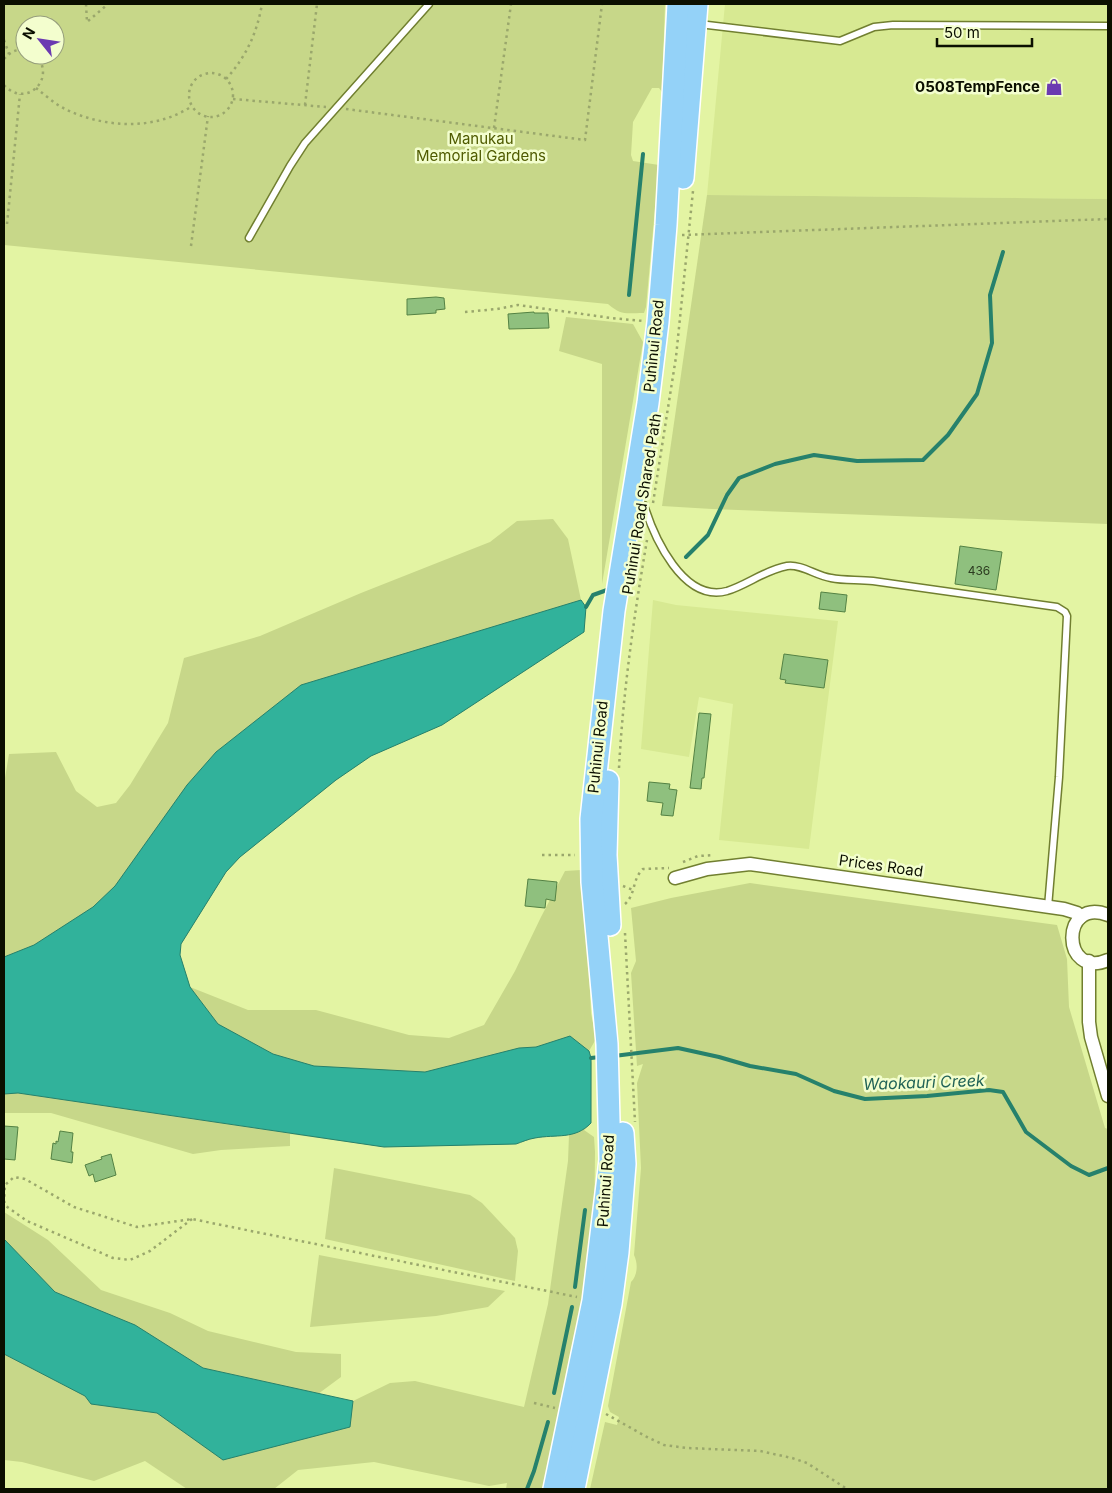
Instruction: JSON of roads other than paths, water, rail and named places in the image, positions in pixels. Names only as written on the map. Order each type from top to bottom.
[{"type":"highway","name":"Puhinui Road","points":[[574,1489],[610,1304],[625,1164],[620,1072],[612,1044],[592,882],[591,819],[614,611],[648,403],[658,322],[666,225],[678,4]]},
{"type":"highway","name":"Puhinui Road","points":[[612,1044],[606,855],[612,716],[647,515],[683,235],[696,14]]},
{"type":"highway","name":"Puhinui Road","points":[[554,1489],[593,1301],[620,1072]]},
{"type":"street","name":"Prices Road","points":[[671,873],[727,865],[750,864],[1048,907],[1071,911],[1082,917],[1096,912],[1108,915]]},
{"type":"street","points":[[1082,917],[1077,921],[1073,929],[1072,942],[1076,953],[1089,961],[1100,962],[1108,960]]},
{"type":"street","points":[[1089,961],[1089,1022],[1091,1036],[1108,1096]]},
{"type":"lane","points":[[249,238],[299,152],[319,126],[429,4]]},
{"type":"lane","points":[[696,14],[840,41],[874,27],[893,25],[1108,26]]},
{"type":"lane","points":[[647,515],[673,565],[682,577],[701,589],[715,592],[726,591],[778,568],[796,566],[828,578],[873,581],[1058,608],[1066,612],[1059,777],[1048,907]]},
{"type":"water","points":[[581,600],[586,607],[584,632],[442,725],[371,756],[336,780],[240,857],[226,872],[181,944],[180,955],[190,987],[218,1024],[273,1054],[314,1066],[425,1072],[519,1048],[536,1047],[570,1036],[589,1051],[591,1058],[591,1123],[572,1134],[535,1138],[516,1144],[384,1147],[18,1093],[4,1094],[4,957],[34,945],[93,907],[115,886],[187,785],[216,752],[301,685]]},
{"type":"water","points":[[4,1239],[55,1292],[135,1325],[203,1368],[353,1401],[350,1427],[223,1460],[157,1413],[91,1404],[85,1396],[4,1354]]},
{"type":"waterway","points":[[629,295],[643,154]]},
{"type":"waterway","points":[[686,557],[708,535],[727,495],[739,478],[775,464],[814,455],[857,461],[923,460],[948,435],[977,394],[992,343],[990,295],[1003,252]]},
{"type":"waterway","points":[[586,607],[593,595],[607,590]]},
{"type":"waterway","name":"Waokauri Creek","points":[[614,1056],[678,1048],[750,1066],[796,1074],[834,1091],[865,1099],[989,1090],[1003,1092],[1026,1132],[1071,1166],[1089,1175],[1108,1168]]},
{"type":"waterway","name":"Waokauri Creek","points":[[591,1058],[600,1057]]},
{"type":"waterway","points":[[575,1287],[585,1210]]},
{"type":"waterway","points":[[554,1393],[572,1307]]},
{"type":"waterway","points":[[527,1489],[548,1422]]},
{"type":"place","name":"0508TempFence","points":[[1054,87]]},
{"type":"park label","name":"Manukau Memorial Gardens","points":[[481,148]]}]
